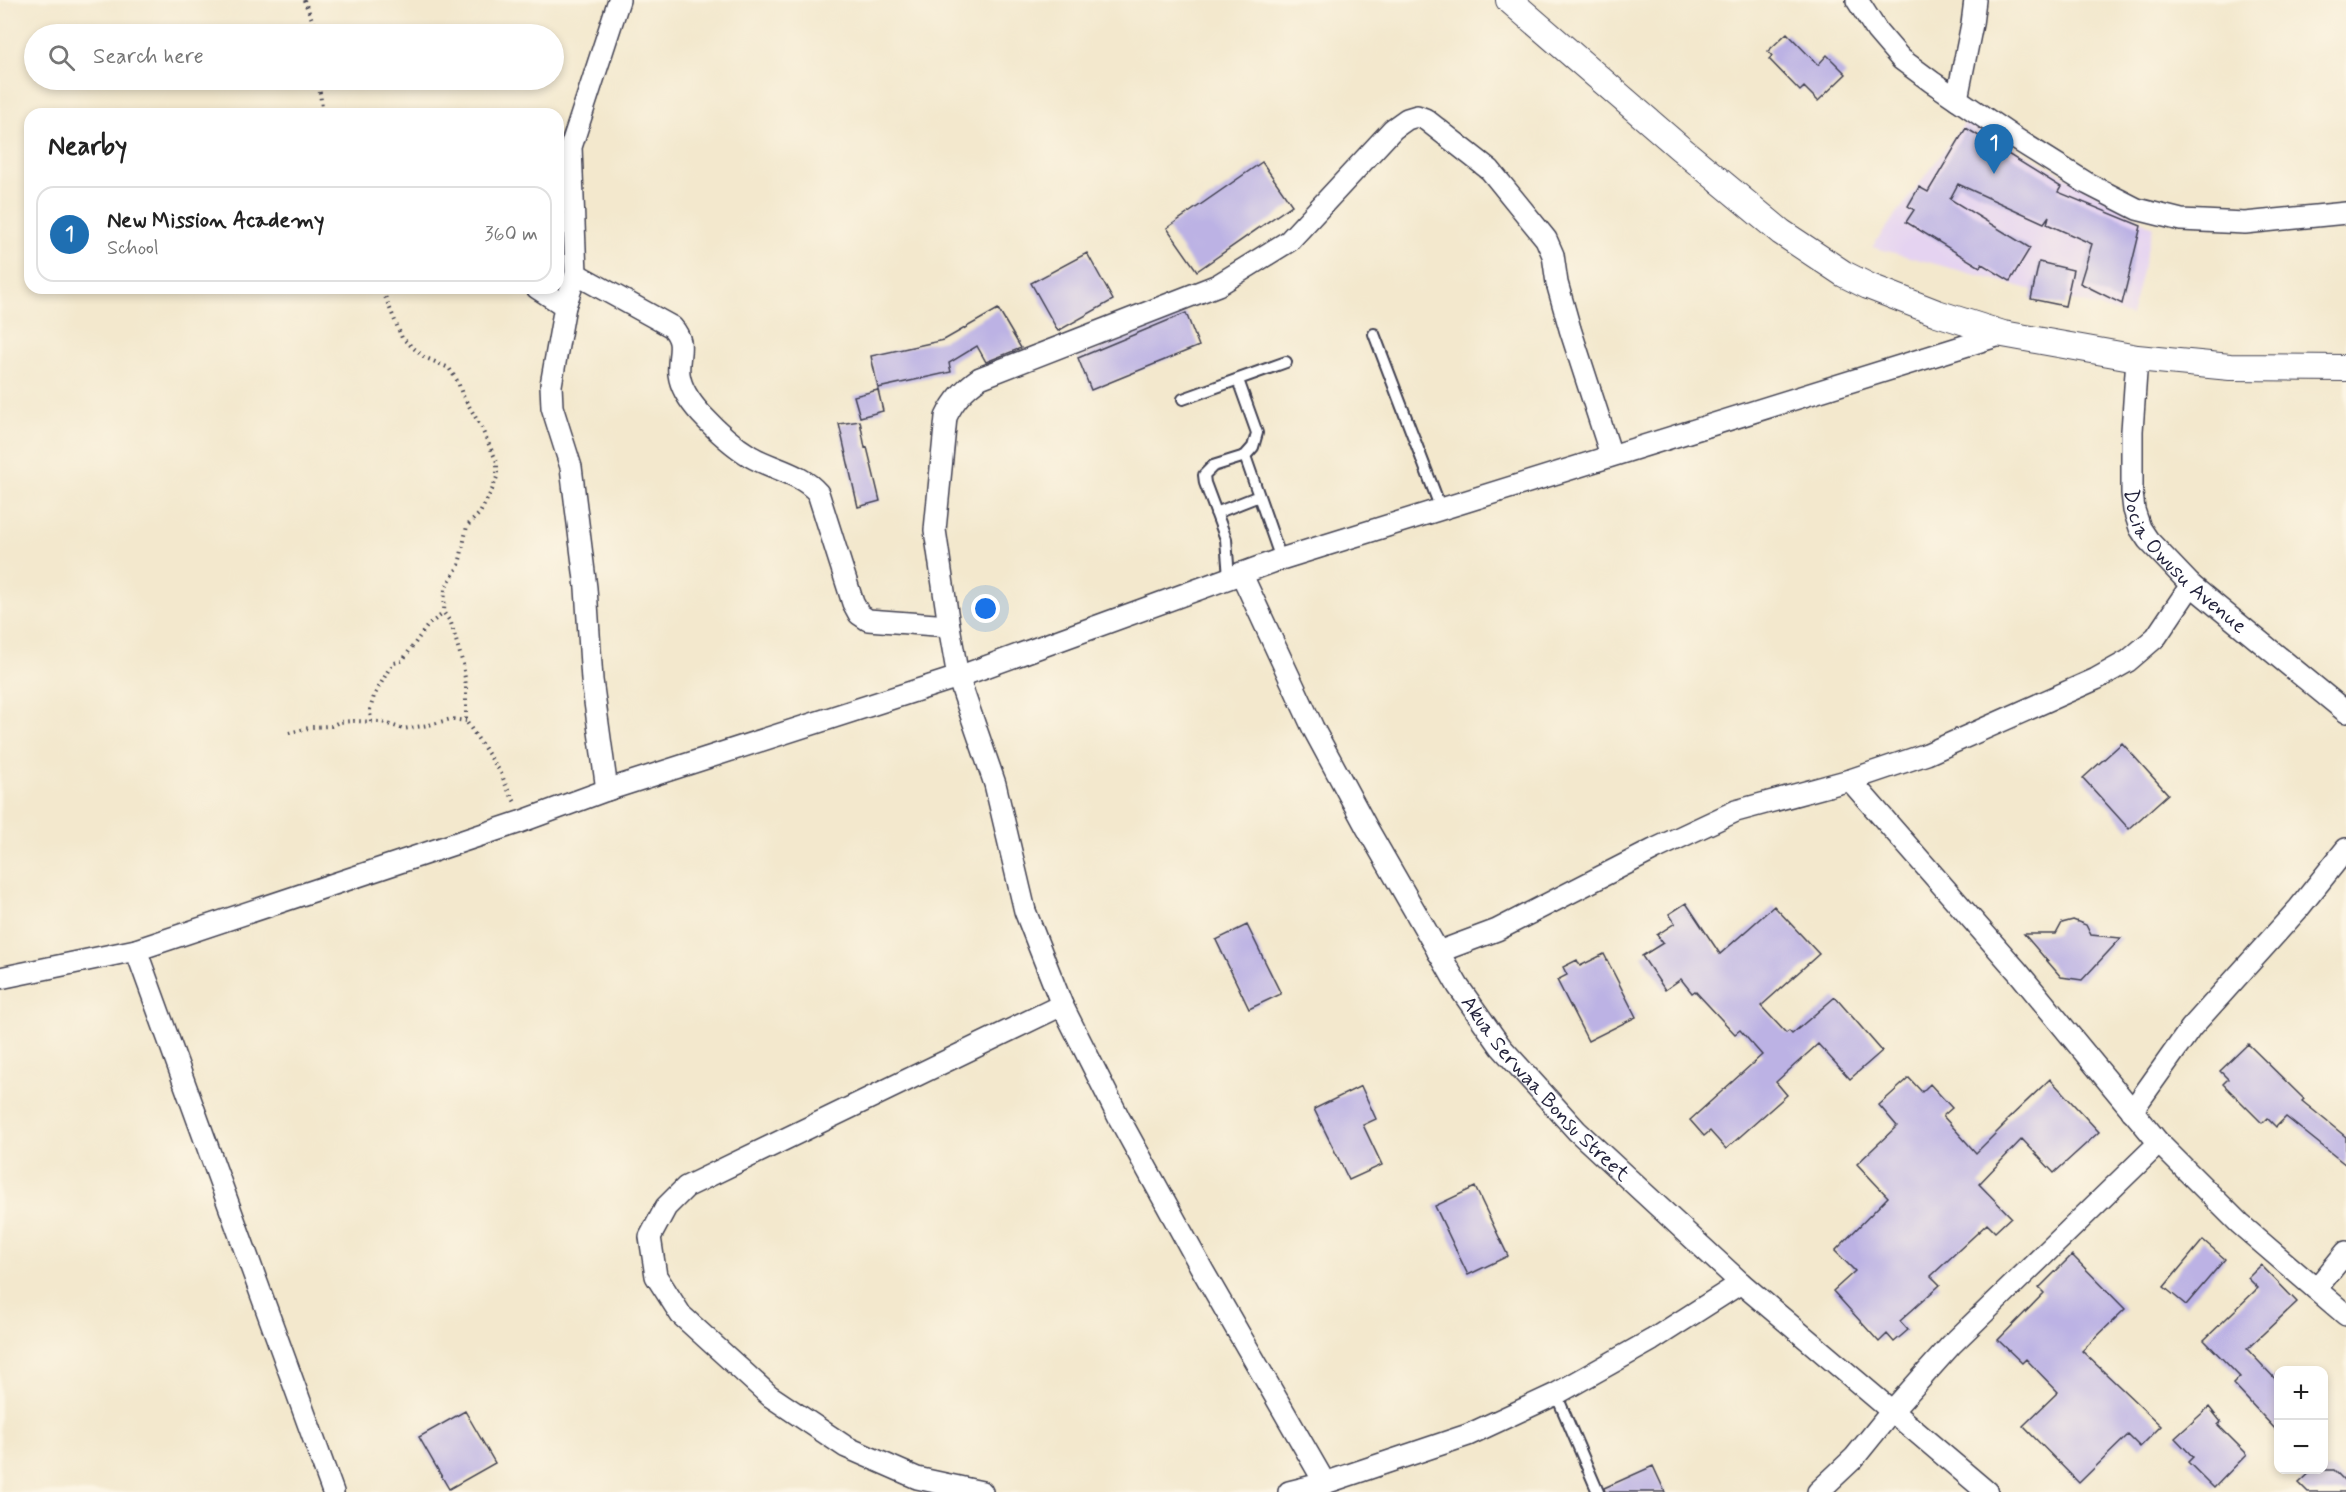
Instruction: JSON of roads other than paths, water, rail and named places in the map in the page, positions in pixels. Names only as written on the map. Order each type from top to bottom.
[{"type":"street","points":[[607,790],[592,680],[586,588],[571,467],[552,407],[551,385],[566,306],[576,274],[565,151],[619,0]]},
{"type":"street","points":[[1509,0],[1722,185],[1781,232],[1844,274],[1868,286],[1938,313],[2002,334],[2137,358],[2230,367],[2346,368]]},
{"type":"street","points":[[1857,0],[1877,31],[1901,58],[2013,137],[2088,184],[2129,205],[2153,214],[2181,220],[2245,223],[2346,213]]},
{"type":"street","points":[[1957,99],[1975,0]]},
{"type":"street","points":[[1325,1483],[1119,1118],[1062,1005],[1025,910],[995,784],[958,677],[949,626],[935,530],[946,417],[953,403],[965,389],[980,378],[1218,285],[1273,252],[1289,241],[1393,129],[1407,119],[1417,116],[1425,119],[1490,170],[1546,239],[1553,255],[1557,283],[1570,329],[1611,455]]},
{"type":"street","points":[[576,274],[672,327],[681,340],[679,374],[681,385],[689,400],[702,415],[750,456],[810,484],[818,493],[853,603],[859,614],[868,620],[949,626]]},
{"type":"street","points":[[547,294],[566,306]]},
{"type":"street","points":[[0,978],[136,950],[520,822],[607,790],[958,677],[1281,559],[2002,334]]},
{"type":"street","name":"Docia Owusu Avenue","points":[[2137,358],[2132,431],[2134,510],[2140,528],[2148,540],[2191,585],[2346,712]]},
{"type":"street","name":"Akua Serwaa Bonsu Street","points":[[1235,575],[1367,828],[1458,986],[1501,1047],[1577,1131],[1741,1282],[1988,1492]]},
{"type":"street","points":[[1438,952],[1497,930],[1655,849],[1736,811],[1850,780],[1927,754],[2009,719],[2128,661],[2156,637],[2191,585]]},
{"type":"street","points":[[1850,780],[2018,972],[2159,1143],[2240,1224],[2346,1315]]},
{"type":"street","points":[[2132,1111],[2191,1028],[2299,908],[2346,849]]},
{"type":"street","points":[[136,950],[331,1491]]},
{"type":"street","points":[[982,1492],[917,1478],[846,1448],[770,1396],[681,1315],[656,1276],[650,1237],[666,1207],[686,1187],[1062,1005]]},
{"type":"street","points":[[1818,1492],[1854,1458],[1951,1345],[2159,1143]]},
{"type":"street","points":[[2316,1289],[2346,1252]]},
{"type":"street","points":[[1289,1492],[1325,1483],[1468,1435],[1556,1394],[1652,1340],[1741,1282]]},
{"type":"lane","points":[[1374,334],[1441,508]]},
{"type":"lane","points":[[1183,399],[1286,362]]},
{"type":"lane","points":[[1235,575],[1226,539],[1204,483],[1206,471],[1213,466],[1245,456],[1253,447],[1257,433],[1238,380]]},
{"type":"lane","points":[[1245,456],[1281,559]]},
{"type":"lane","points":[[1216,513],[1259,496]]},
{"type":"lane","points":[[1556,1394],[1598,1492]]},
{"type":"place","name":"New Mission Academy","points":[[1994,174]]}]
